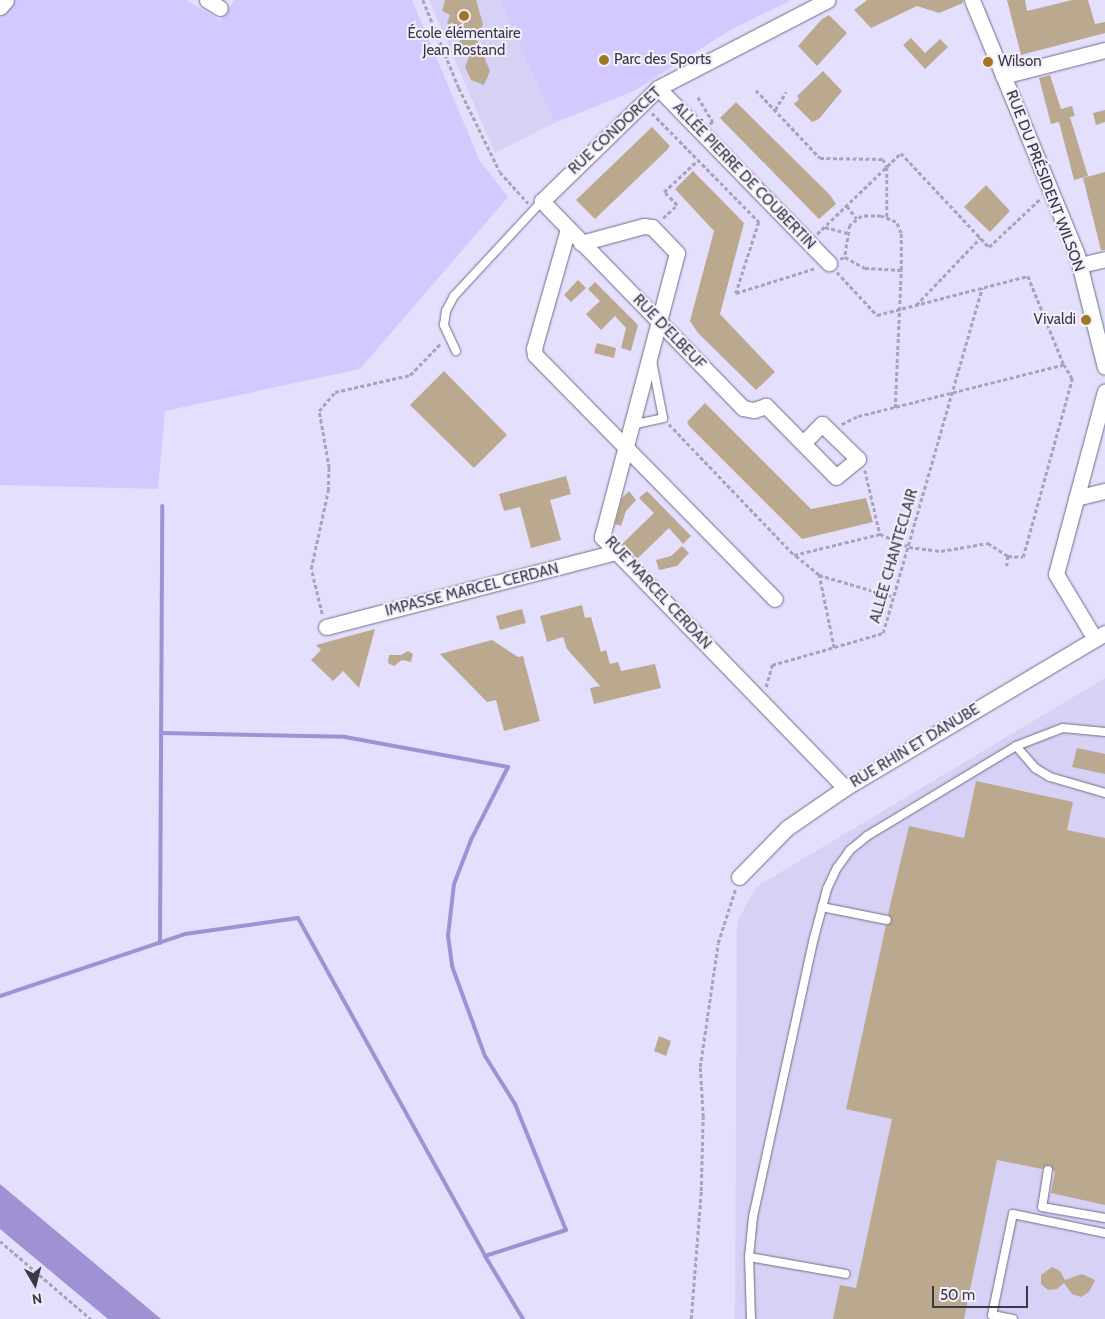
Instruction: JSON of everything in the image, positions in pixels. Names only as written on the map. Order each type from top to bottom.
[{"type":"street","points":[[0,7],[6,0]]},
{"type":"street","name":"RUE CONDORCET","points":[[538,205],[658,88],[828,0]]},
{"type":"street","name":"RUE DU PRÉSIDENT WILSON","points":[[972,0],[1051,189],[1080,265],[1103,352],[1105,367]]},
{"type":"street","points":[[1003,76],[1105,50]]},
{"type":"street","name":"ALLÉE PIERRE DE COUBERTIN","points":[[658,88],[829,263]]},
{"type":"street","name":"RUE D'ELBEUF","points":[[538,205],[568,229],[743,408],[754,410],[766,406],[803,443]]},
{"type":"street","points":[[582,243],[644,226],[652,227]]},
{"type":"street","name":"RUE MARCEL CERDAN","points":[[652,227],[677,253],[602,537],[845,788]]},
{"type":"street","points":[[568,229],[534,348],[535,355],[775,599]]},
{"type":"street","points":[[1080,265],[1105,259]]},
{"type":"street","points":[[1100,636],[1056,574],[1105,391]]},
{"type":"street","points":[[822,424],[858,459],[836,477],[803,443],[822,424]]},
{"type":"street","points":[[1076,498],[1105,491]]},
{"type":"street","name":"IMPASSE MARCEL CERDAN","points":[[326,627],[617,552]]},
{"type":"street","name":"RUE RHIN ET DANUBE","points":[[739,877],[787,828],[845,788],[1100,636]]},
{"type":"lane","points":[[456,351],[447,336],[446,311],[454,296],[538,205]]},
{"type":"lane","points":[[631,425],[663,418],[650,353]]},
{"type":"lane","points":[[751,1319],[749,1257],[753,1217],[822,907],[837,868],[850,850],[867,836],[1016,746],[1063,728],[1105,732]]},
{"type":"lane","points":[[1016,746],[1035,768],[1050,777],[1105,793]]},
{"type":"lane","points":[[822,907],[887,920]]},
{"type":"lane","points":[[1048,1170],[1042,1207],[1105,1218]]},
{"type":"lane","points":[[1013,1319],[992,1315],[1013,1214],[1105,1233]]},
{"type":"lane","points":[[749,1257],[846,1274]]},
{"type":"path","points":[[423,0],[459,88],[500,172],[538,205]]},
{"type":"path","points":[[756,90],[820,158],[883,159],[887,167],[887,218]]},
{"type":"path","points":[[775,110],[786,92]]},
{"type":"path","points":[[698,97],[713,122],[701,132]]},
{"type":"path","points":[[642,103],[759,222],[736,294],[829,263],[877,315],[1028,276],[1064,365],[1072,379],[1023,557],[1008,556],[988,543],[941,552],[908,547],[880,534],[794,555]]},
{"type":"path","points":[[809,242],[902,153],[989,246],[1051,189]]},
{"type":"path","points":[[652,227],[677,205],[664,192],[698,160]]},
{"type":"path","points":[[847,206],[857,219]]},
{"type":"path","points":[[845,257],[847,233],[850,225],[857,219],[862,216],[887,218],[896,222],[901,233],[901,270],[895,408]]},
{"type":"path","points":[[825,227],[847,233]]},
{"type":"path","points":[[916,306],[980,238]]},
{"type":"path","points":[[854,264],[866,268],[901,270]]},
{"type":"path","name":"ALLÉE CHANTECLAIR","points":[[762,703],[772,665],[883,633],[982,288]]},
{"type":"path","points":[[326,627],[311,569],[328,491],[329,468],[319,411],[336,392],[410,375],[435,353],[447,336]]},
{"type":"path","points":[[831,432],[857,417],[1064,365]]},
{"type":"path","points":[[663,418],[794,555],[819,575],[894,597]]},
{"type":"path","points":[[858,459],[864,466],[880,534]]},
{"type":"path","points":[[1007,566],[1008,556]]},
{"type":"path","points":[[819,575],[834,648]]},
{"type":"path","points":[[691,1319],[702,1191],[704,1117],[700,1067],[718,943],[739,877]]},
{"type":"path","points":[[0,1241],[91,1319]]},
{"type":"shaded area","points":[[0,0],[186,0],[220,20],[235,0],[412,0],[480,161],[508,197],[360,369],[165,411],[158,489],[0,485]]},
{"type":"shaded area","points":[[429,0],[500,0],[554,123],[495,153]]},
{"type":"shaded area","name":"Parc des Sports","points":[[500,0],[792,0],[732,29],[634,91],[554,123]]},
{"type":"shaded area","points":[[1105,678],[1105,1319],[735,1319],[737,922],[756,887]]},
{"type":"shaded area","points":[[0,1184],[161,1319],[108,1319],[0,1229]]},
{"type":"building","points":[[445,0],[476,0],[483,24],[477,40],[490,71],[484,85],[471,80],[465,67],[470,54],[458,48],[460,40],[452,37],[456,27],[447,23],[450,15],[442,11]]},
{"type":"building","points":[[867,0],[963,0],[963,3],[939,13],[917,6],[871,28],[854,10]]},
{"type":"building","points":[[1007,0],[1025,0],[1027,11],[1072,0],[1088,0],[1095,24],[1105,22],[1105,33],[1021,55]]},
{"type":"building","points":[[829,15],[847,33],[817,66],[798,46],[822,19]]},
{"type":"building","points":[[911,38],[925,53],[940,39],[948,47],[925,69],[903,45]]},
{"type":"building","points":[[823,71],[842,91],[819,119],[812,122],[794,104],[799,99],[797,96]]},
{"type":"building","points":[[1050,75],[1061,109],[1072,106],[1075,116],[1070,117],[1088,176],[1074,180],[1059,122],[1051,124],[1039,78]]},
{"type":"building","points":[[736,102],[830,195],[836,204],[819,219],[720,118]]},
{"type":"building","points":[[1105,110],[1105,122],[1096,125],[1093,113]]},
{"type":"building","points":[[652,127],[670,146],[595,219],[576,200]]},
{"type":"building","points":[[693,171],[744,223],[720,314],[775,372],[756,390],[698,333],[690,321],[714,231],[675,189]]},
{"type":"building","points":[[1105,172],[1105,250],[1101,250],[1083,178]]},
{"type":"building","points":[[986,185],[1010,211],[990,232],[964,207]]},
{"type":"building","points":[[578,280],[586,288],[571,302],[564,295]]},
{"type":"building","points":[[595,282],[638,325],[631,351],[621,348],[626,328],[615,316],[601,330],[586,314],[600,301],[588,289]]},
{"type":"building","points":[[597,343],[616,348],[614,358],[594,353]]},
{"type":"building","points":[[444,371],[507,435],[474,468],[410,405]]},
{"type":"building","points":[[705,403],[811,509],[866,498],[873,522],[802,539],[689,426],[687,422]]},
{"type":"building","points":[[566,476],[571,494],[550,500],[561,540],[531,548],[520,507],[504,511],[499,494]]},
{"type":"building","points":[[629,491],[636,500],[626,511],[621,526],[615,524],[622,498]]},
{"type":"building","points":[[647,491],[691,536],[683,544],[669,528],[637,559],[622,544],[654,513],[639,498]]},
{"type":"building","points":[[682,546],[689,553],[677,566],[659,570],[656,560],[671,556]]},
{"type":"building","points":[[582,605],[585,618],[591,617],[601,652],[606,650],[610,664],[618,662],[621,671],[655,664],[661,688],[594,704],[590,688],[600,686],[567,649],[563,637],[547,642],[540,616]]},
{"type":"building","points":[[522,609],[526,623],[500,630],[496,616]]},
{"type":"building","points":[[375,629],[359,688],[343,671],[333,681],[311,660],[321,650],[316,645]]},
{"type":"building","points":[[492,640],[518,657],[523,656],[540,721],[504,731],[496,700],[487,702],[440,654]]},
{"type":"building","points":[[408,651],[413,654],[411,662],[402,660],[394,666],[388,663],[389,655],[401,655]]},
{"type":"building","points":[[1077,748],[1105,754],[1105,774],[1072,767]]},
{"type":"building","points":[[976,781],[1073,802],[1067,830],[1105,838],[1105,1205],[1051,1193],[1055,1172],[1049,1165],[1042,1169],[997,1160],[964,1319],[833,1319],[840,1285],[856,1288],[892,1119],[846,1109],[886,925],[892,922],[888,914],[909,826],[964,838]]},
{"type":"building","points":[[659,1036],[671,1041],[666,1056],[654,1051]]},
{"type":"building","points":[[1052,1267],[1060,1271],[1065,1280],[1082,1274],[1095,1280],[1089,1292],[1081,1297],[1072,1294],[1064,1283],[1057,1289],[1048,1290],[1041,1284],[1041,1275]]},
{"type":"waterway","points":[[160,943],[162,506]]},
{"type":"waterway","points":[[161,733],[345,737],[508,767],[471,840],[454,884],[448,936],[452,966],[485,1056],[515,1104],[566,1230],[485,1256],[523,1319]]},
{"type":"waterway","points":[[0,996],[185,934],[298,918],[485,1256]]},
{"type":"place","name":"École élémentaire Jean Rostand","points":[[464,16]]},
{"type":"place","name":"Parc des Sports","points":[[604,60]]},
{"type":"place","name":"Wilson","points":[[988,62]]},
{"type":"place","name":"Vivaldi","points":[[1086,320]]}]
